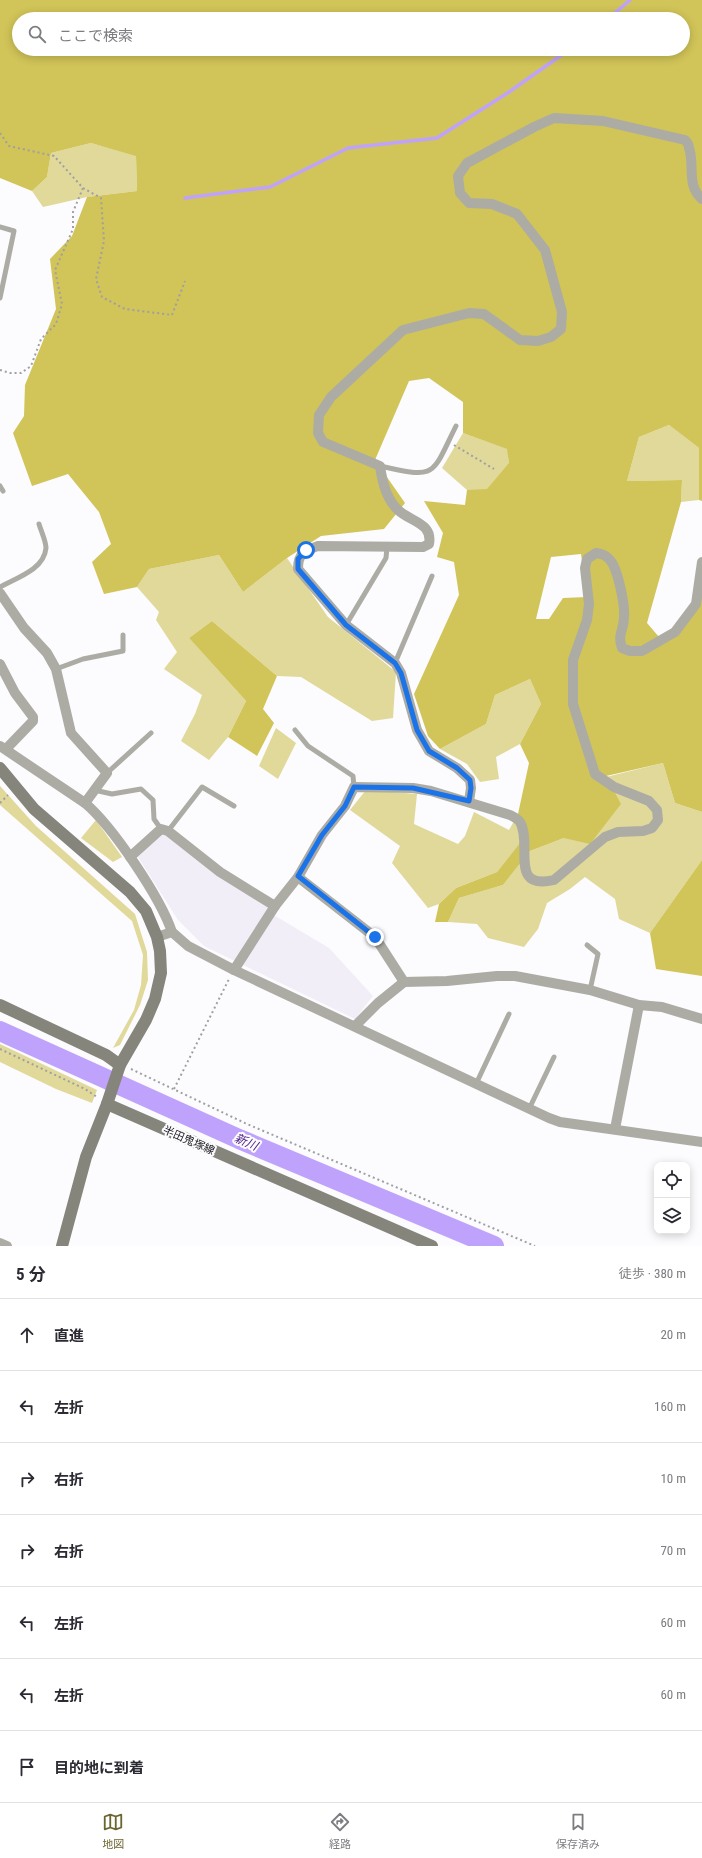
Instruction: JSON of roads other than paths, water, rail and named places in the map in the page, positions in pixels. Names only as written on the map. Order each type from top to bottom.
[{"type":"main road","points":[[0,768],[34,808],[130,892],[146,911],[160,951],[161,973],[155,1000],[146,1020],[120,1065],[107,1104],[86,1157],[62,1246]]},
{"type":"main road","points":[[0,1005],[106,1055],[120,1065]]},
{"type":"main road","name":"半田鬼塚線","points":[[107,1104],[432,1246]]},
{"type":"street","points":[[469,801],[471,788],[470,780],[457,768],[429,751],[417,730],[401,673],[395,663],[346,625],[306,581],[298,569],[298,559],[306,550],[318,546],[423,547],[429,544],[430,536],[426,528],[398,510],[390,500],[382,478],[380,466],[323,442],[318,433],[319,415],[331,398],[403,330],[469,313],[484,314],[520,340],[538,341],[551,337],[561,329],[562,312],[545,250],[517,214],[492,204],[469,203],[460,193],[458,176],[467,163],[554,118],[603,121],[685,140],[690,149],[690,174],[697,195],[702,199]]},
{"type":"street","points":[[234,970],[275,906],[298,876],[322,835],[345,806],[354,787],[413,788],[469,801],[510,815],[519,821],[523,830],[524,868],[528,876],[536,881],[543,882],[554,880],[605,837],[618,832],[643,832],[652,828],[658,820],[657,810],[649,801],[614,787],[595,774],[573,704],[573,660],[587,620],[589,604],[586,564],[587,559],[596,553],[604,555],[611,561],[623,595],[624,618],[619,639],[622,648],[630,651],[642,650],[675,632],[696,604],[702,562]]},
{"type":"street","points":[[0,594],[24,628],[47,653],[56,670],[71,733],[107,774],[85,803]]},
{"type":"street","points":[[0,664],[15,693],[33,717],[33,721],[3,747],[95,811],[130,857],[167,917],[172,932],[188,946],[234,970],[529,1109],[560,1122],[702,1142]]},
{"type":"street","points":[[130,857],[164,830],[220,872],[275,906]]},
{"type":"street","points":[[298,876],[375,937],[404,982]]},
{"type":"street","points":[[156,937],[172,932]]},
{"type":"street","points":[[355,1026],[378,1002],[404,982],[447,981],[497,976],[515,976],[590,990],[639,1005],[662,1007],[702,1018]]},
{"type":"street","points":[[615,1129],[639,1005]]},
{"type":"street","points":[[0,1243],[7,1246]]},
{"type":"lane","points":[[0,227],[14,231],[0,298]]},
{"type":"lane","points":[[380,466],[415,474],[426,473],[436,467],[456,426]]},
{"type":"lane","points":[[0,587],[33,570],[42,558],[46,547],[39,524]]},
{"type":"lane","points":[[346,625],[386,558],[387,547]]},
{"type":"lane","points":[[395,663],[432,576]]},
{"type":"lane","points":[[56,670],[82,659],[123,652],[123,635]]},
{"type":"lane","points":[[295,730],[308,746],[353,776],[354,787]]},
{"type":"lane","points":[[107,774],[151,733]]},
{"type":"lane","points":[[94,790],[112,794],[141,789],[153,800],[154,819],[164,830],[202,787],[234,806]]},
{"type":"lane","points":[[587,945],[598,954],[590,990]]},
{"type":"lane","points":[[476,1084],[509,1014]]},
{"type":"lane","points":[[529,1109],[554,1057]]},
{"type":"waterway","points":[[616,12],[630,0]]},
{"type":"waterway","points":[[185,198],[270,187],[348,148],[437,138],[509,92],[560,56]]},
{"type":"waterway","name":"新川","points":[[0,1031],[239,1139],[494,1246]]}]
